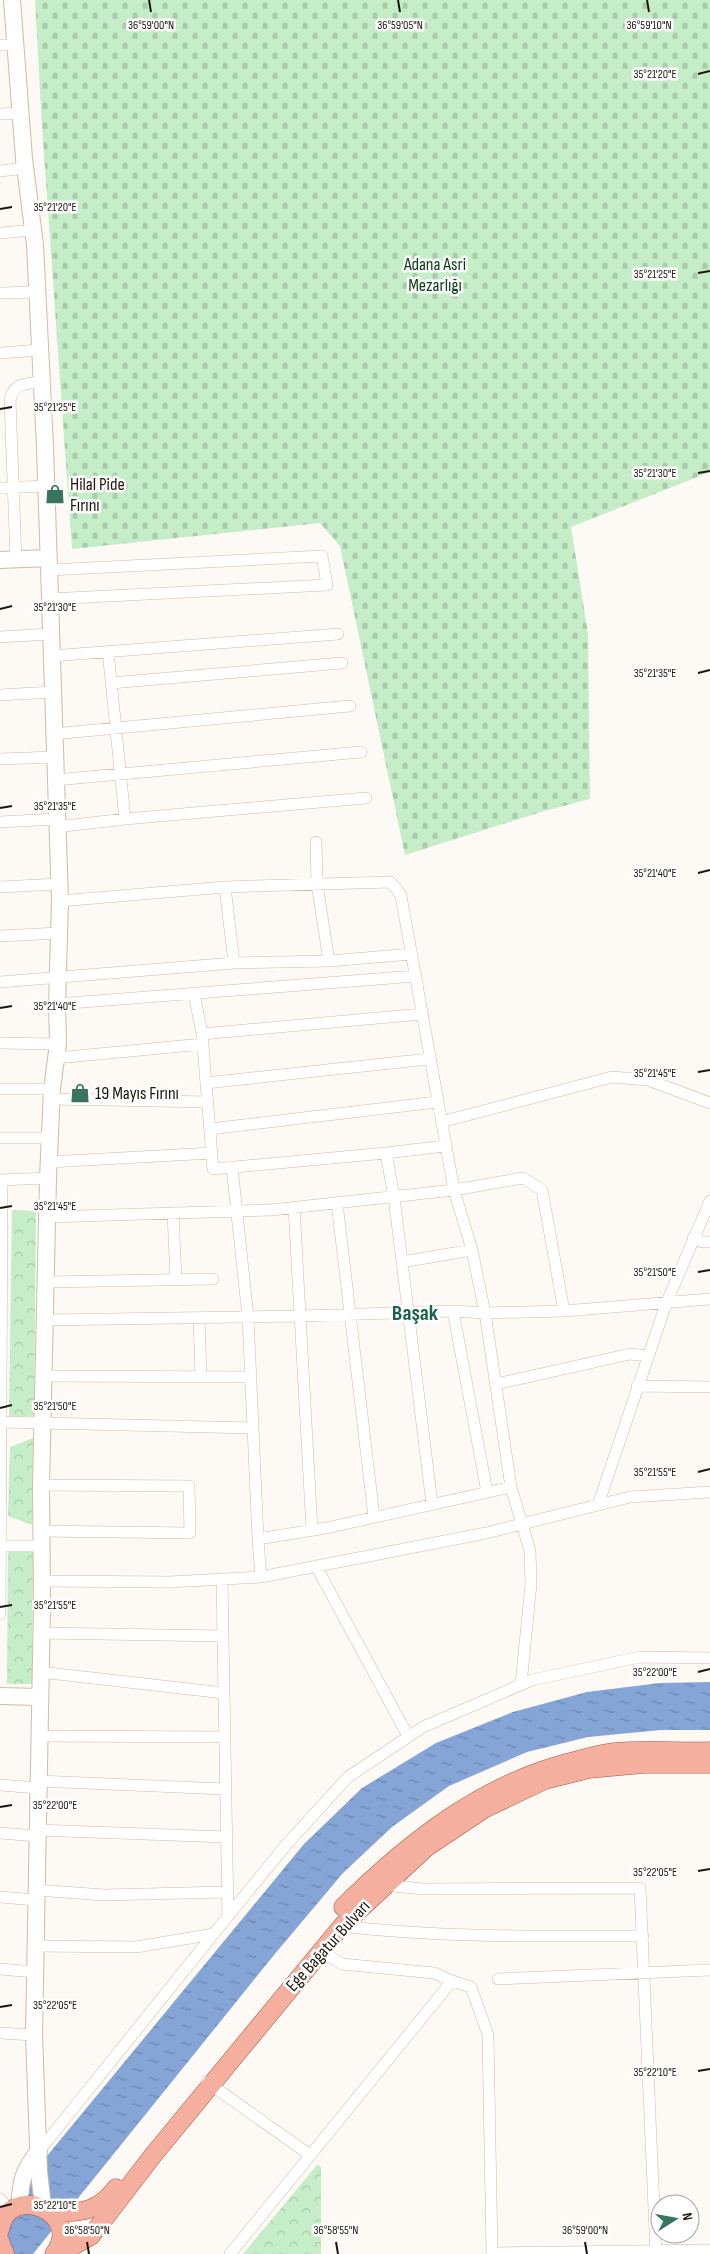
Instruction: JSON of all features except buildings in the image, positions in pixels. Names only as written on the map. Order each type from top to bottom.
[{"type":"main road","points":[[12,0],[8,45],[21,113],[25,168],[33,230],[42,382],[60,901],[57,1051],[52,1094],[48,1178],[41,1485],[34,2035],[38,2151],[47,2210],[57,2221],[60,2231],[60,2241],[54,2254]]},
{"type":"main road","points":[[8,560],[48,564]]},
{"type":"main road","points":[[0,1696],[39,1697]]},
{"type":"main road","name":"Ege Bağatur Bulvarı","points":[[6,2214],[34,2205],[47,2210],[87,2210],[106,2202],[376,1884],[446,1818],[493,1791],[551,1766],[613,1752],[710,1751]]},
{"type":"main road","name":"Ege Bağatur Bulvarı","points":[[59,2254],[91,2236],[343,1908],[427,1847],[484,1809],[546,1780],[589,1769],[643,1764],[710,1764]]},
{"type":"main road","points":[[6,2214],[27,2165],[38,2151]]},
{"type":"main road","points":[[0,2241],[3,2254]]},
{"type":"street","points":[[0,114],[21,113]]},
{"type":"street","points":[[0,171],[25,168]]},
{"type":"street","points":[[0,233],[33,230]]},
{"type":"street","points":[[0,293],[37,292]]},
{"type":"street","points":[[0,353],[40,350]]},
{"type":"street","points":[[8,560],[13,487],[11,396],[15,389],[22,384],[42,382]]},
{"type":"street","points":[[0,488],[46,486]]},
{"type":"street","points":[[48,564],[322,556],[327,585],[50,599]]},
{"type":"street","points":[[0,637],[51,634]]},
{"type":"street","points":[[51,656],[338,634]]},
{"type":"street","points":[[108,651],[119,774],[125,818]]},
{"type":"street","points":[[111,683],[342,663]]},
{"type":"street","points":[[0,695],[52,692]]},
{"type":"street","points":[[54,734],[350,706]]},
{"type":"street","points":[[55,780],[361,752]]},
{"type":"street","points":[[0,759],[54,757]]},
{"type":"street","points":[[0,822],[56,823],[366,798]]},
{"type":"street","points":[[316,842],[316,884],[329,961]]},
{"type":"street","points":[[60,901],[225,888],[387,881],[393,884],[401,896],[445,1146],[454,1190],[472,1250],[485,1313],[512,1487],[528,1542],[531,1569],[522,1684]]},
{"type":"street","points":[[0,887],[58,884]]},
{"type":"street","points":[[225,888],[234,964]]},
{"type":"street","points":[[0,936],[58,933]]},
{"type":"street","points":[[0,982],[234,964],[329,961],[412,954]]},
{"type":"street","points":[[57,1004],[416,976]]},
{"type":"street","points":[[194,993],[202,1039],[213,1169],[445,1146]]},
{"type":"street","points":[[0,1042],[57,1051],[202,1039],[422,1014]]},
{"type":"street","points":[[206,1083],[429,1059]]},
{"type":"street","points":[[441,1122],[612,1077],[648,1080],[710,1103]]},
{"type":"street","points":[[0,1089],[52,1094],[207,1102]]},
{"type":"street","points":[[210,1129],[437,1102]]},
{"type":"street","points":[[0,1138],[50,1138]]},
{"type":"street","points":[[49,1162],[212,1153]]},
{"type":"street","points":[[386,1153],[394,1197],[432,1504]]},
{"type":"street","points":[[232,1167],[248,1317],[261,1577]]},
{"type":"street","points":[[0,1614],[1,1180],[48,1178]]},
{"type":"street","points":[[48,1217],[237,1211],[294,1207],[454,1190],[523,1178],[542,1190],[564,1311]]},
{"type":"street","points":[[598,1505],[666,1304],[710,1201]]},
{"type":"street","points":[[337,1203],[374,1517]]},
{"type":"street","points":[[294,1207],[312,1530]]},
{"type":"street","points":[[173,1213],[176,1279]]},
{"type":"street","points":[[694,1238],[702,1242],[710,1242]]},
{"type":"street","points":[[402,1262],[472,1250]]},
{"type":"street","points":[[46,1282],[213,1279]]},
{"type":"street","points":[[45,1320],[350,1315],[453,1311],[485,1313],[564,1311],[710,1299]]},
{"type":"street","points":[[453,1311],[487,1492]]},
{"type":"street","points":[[199,1318],[201,1376]]},
{"type":"street","points":[[496,1384],[630,1354],[648,1356]]},
{"type":"street","points":[[44,1376],[251,1377]]},
{"type":"street","points":[[637,1386],[710,1387]]},
{"type":"street","points":[[0,1422],[253,1428]]},
{"type":"street","points":[[0,1546],[41,1539],[190,1533],[189,1486],[41,1485]]},
{"type":"street","points":[[258,1539],[312,1530],[512,1487]]},
{"type":"street","points":[[41,1581],[170,1582],[261,1577],[522,1523],[630,1497],[710,1492]]},
{"type":"street","points":[[316,1566],[408,1736]]},
{"type":"street","points":[[222,1579],[228,1916]]},
{"type":"street","points":[[40,1633],[223,1636]]},
{"type":"street","points":[[38,2151],[286,1845],[348,1777],[422,1727],[532,1680],[640,1657],[710,1658]]},
{"type":"street","points":[[40,1672],[224,1693]]},
{"type":"street","points":[[39,1736],[224,1737]]},
{"type":"street","points":[[0,1785],[225,1789]]},
{"type":"street","points":[[0,1833],[226,1837]]},
{"type":"street","points":[[376,1884],[423,1889],[640,1888],[656,2252]]},
{"type":"street","points":[[0,1897],[227,1892]]},
{"type":"street","points":[[342,1926],[383,1931],[516,1936],[643,1936]]},
{"type":"street","points":[[35,1946],[136,1947],[214,1934]]},
{"type":"street","points":[[320,1951],[342,1964],[434,1973],[471,1987],[488,2035],[492,2253],[710,2250]]},
{"type":"street","points":[[0,1969],[35,1972]]},
{"type":"street","points":[[498,1979],[710,1970]]},
{"type":"street","points":[[230,2254],[452,1981]]},
{"type":"street","points":[[0,2033],[34,2035]]},
{"type":"street","points":[[208,2082],[310,2154]]},
{"type":"green space","name":"Adana Asri Mezarlığı","points":[[35,0],[710,0],[710,472],[571,527],[588,634],[590,799],[541,812],[405,855],[340,546],[320,523],[72,549]]},
{"type":"green space","points":[[12,1210],[36,1211],[34,1416],[9,1417]]},
{"type":"green space","points":[[33,1438],[32,1525],[8,1516],[10,1447]]},
{"type":"green space","points":[[8,1550],[33,1550],[32,1684],[7,1684]]},
{"type":"green space","points":[[317,2165],[321,2167],[321,2254],[243,2254]]},
{"type":"water","points":[[710,1682],[710,1730],[661,1730],[588,1737],[527,1752],[449,1786],[392,1827],[343,1873],[274,1955],[33,2254],[0,2254],[0,2213],[304,1844],[362,1788],[436,1743],[513,1712],[587,1692],[660,1683]]},
{"type":"place","name":"Hilal Pide Fırını","points":[[55,494]]},
{"type":"place","name":"19 Mayıs Fırını","points":[[80,1093]]},
{"type":"district","name":"Başak","points":[[415,1313]]}]
